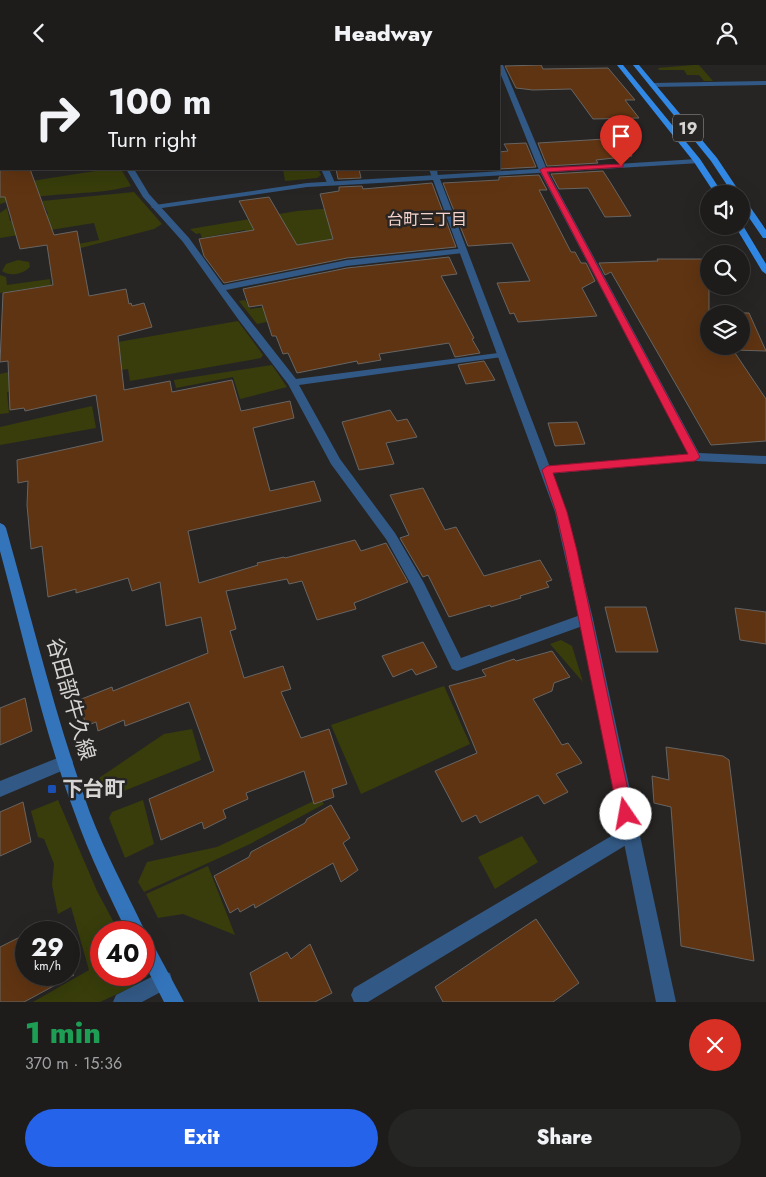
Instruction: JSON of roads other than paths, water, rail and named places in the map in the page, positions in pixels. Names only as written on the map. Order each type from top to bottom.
[{"type":"main road","name":"19","points":[[620,65],[697,161],[712,185]]},
{"type":"main road","name":"19","points":[[636,65],[714,160],[731,185]]},
{"type":"main road","points":[[750,213],[766,236]]},
{"type":"main road","points":[[746,235],[762,255],[766,271]]},
{"type":"main road","name":"谷田部牛久線","points":[[0,528],[65,762],[83,815],[131,921]]},
{"type":"main road","points":[[155,967],[174,1002]]},
{"type":"street","points":[[500,65],[507,92],[543,170],[695,457]]},
{"type":"street","points":[[652,85],[766,83]]},
{"type":"street","points":[[155,207],[276,188],[434,173],[543,170],[697,161]]},
{"type":"street","points":[[131,170],[155,207],[186,240],[220,288],[293,383],[335,461],[391,536],[419,587],[457,665],[586,619]]},
{"type":"street","points":[[325,170],[331,183]]},
{"type":"street","points":[[434,173],[547,470],[561,512],[586,619],[666,1002]]},
{"type":"street","points":[[220,288],[309,273],[347,263],[463,250]]},
{"type":"street","points":[[293,383],[502,354]]},
{"type":"street","points":[[547,470],[695,457],[766,460]]},
{"type":"street","points":[[0,789],[65,762]]},
{"type":"street","points":[[362,995],[630,833]]},
{"type":"street","points":[[123,1002],[162,981]]},
{"type":"place","name":"下台町","points":[[52,789]]},
{"type":"district","name":"台町三丁目","points":[[427,219]]}]
